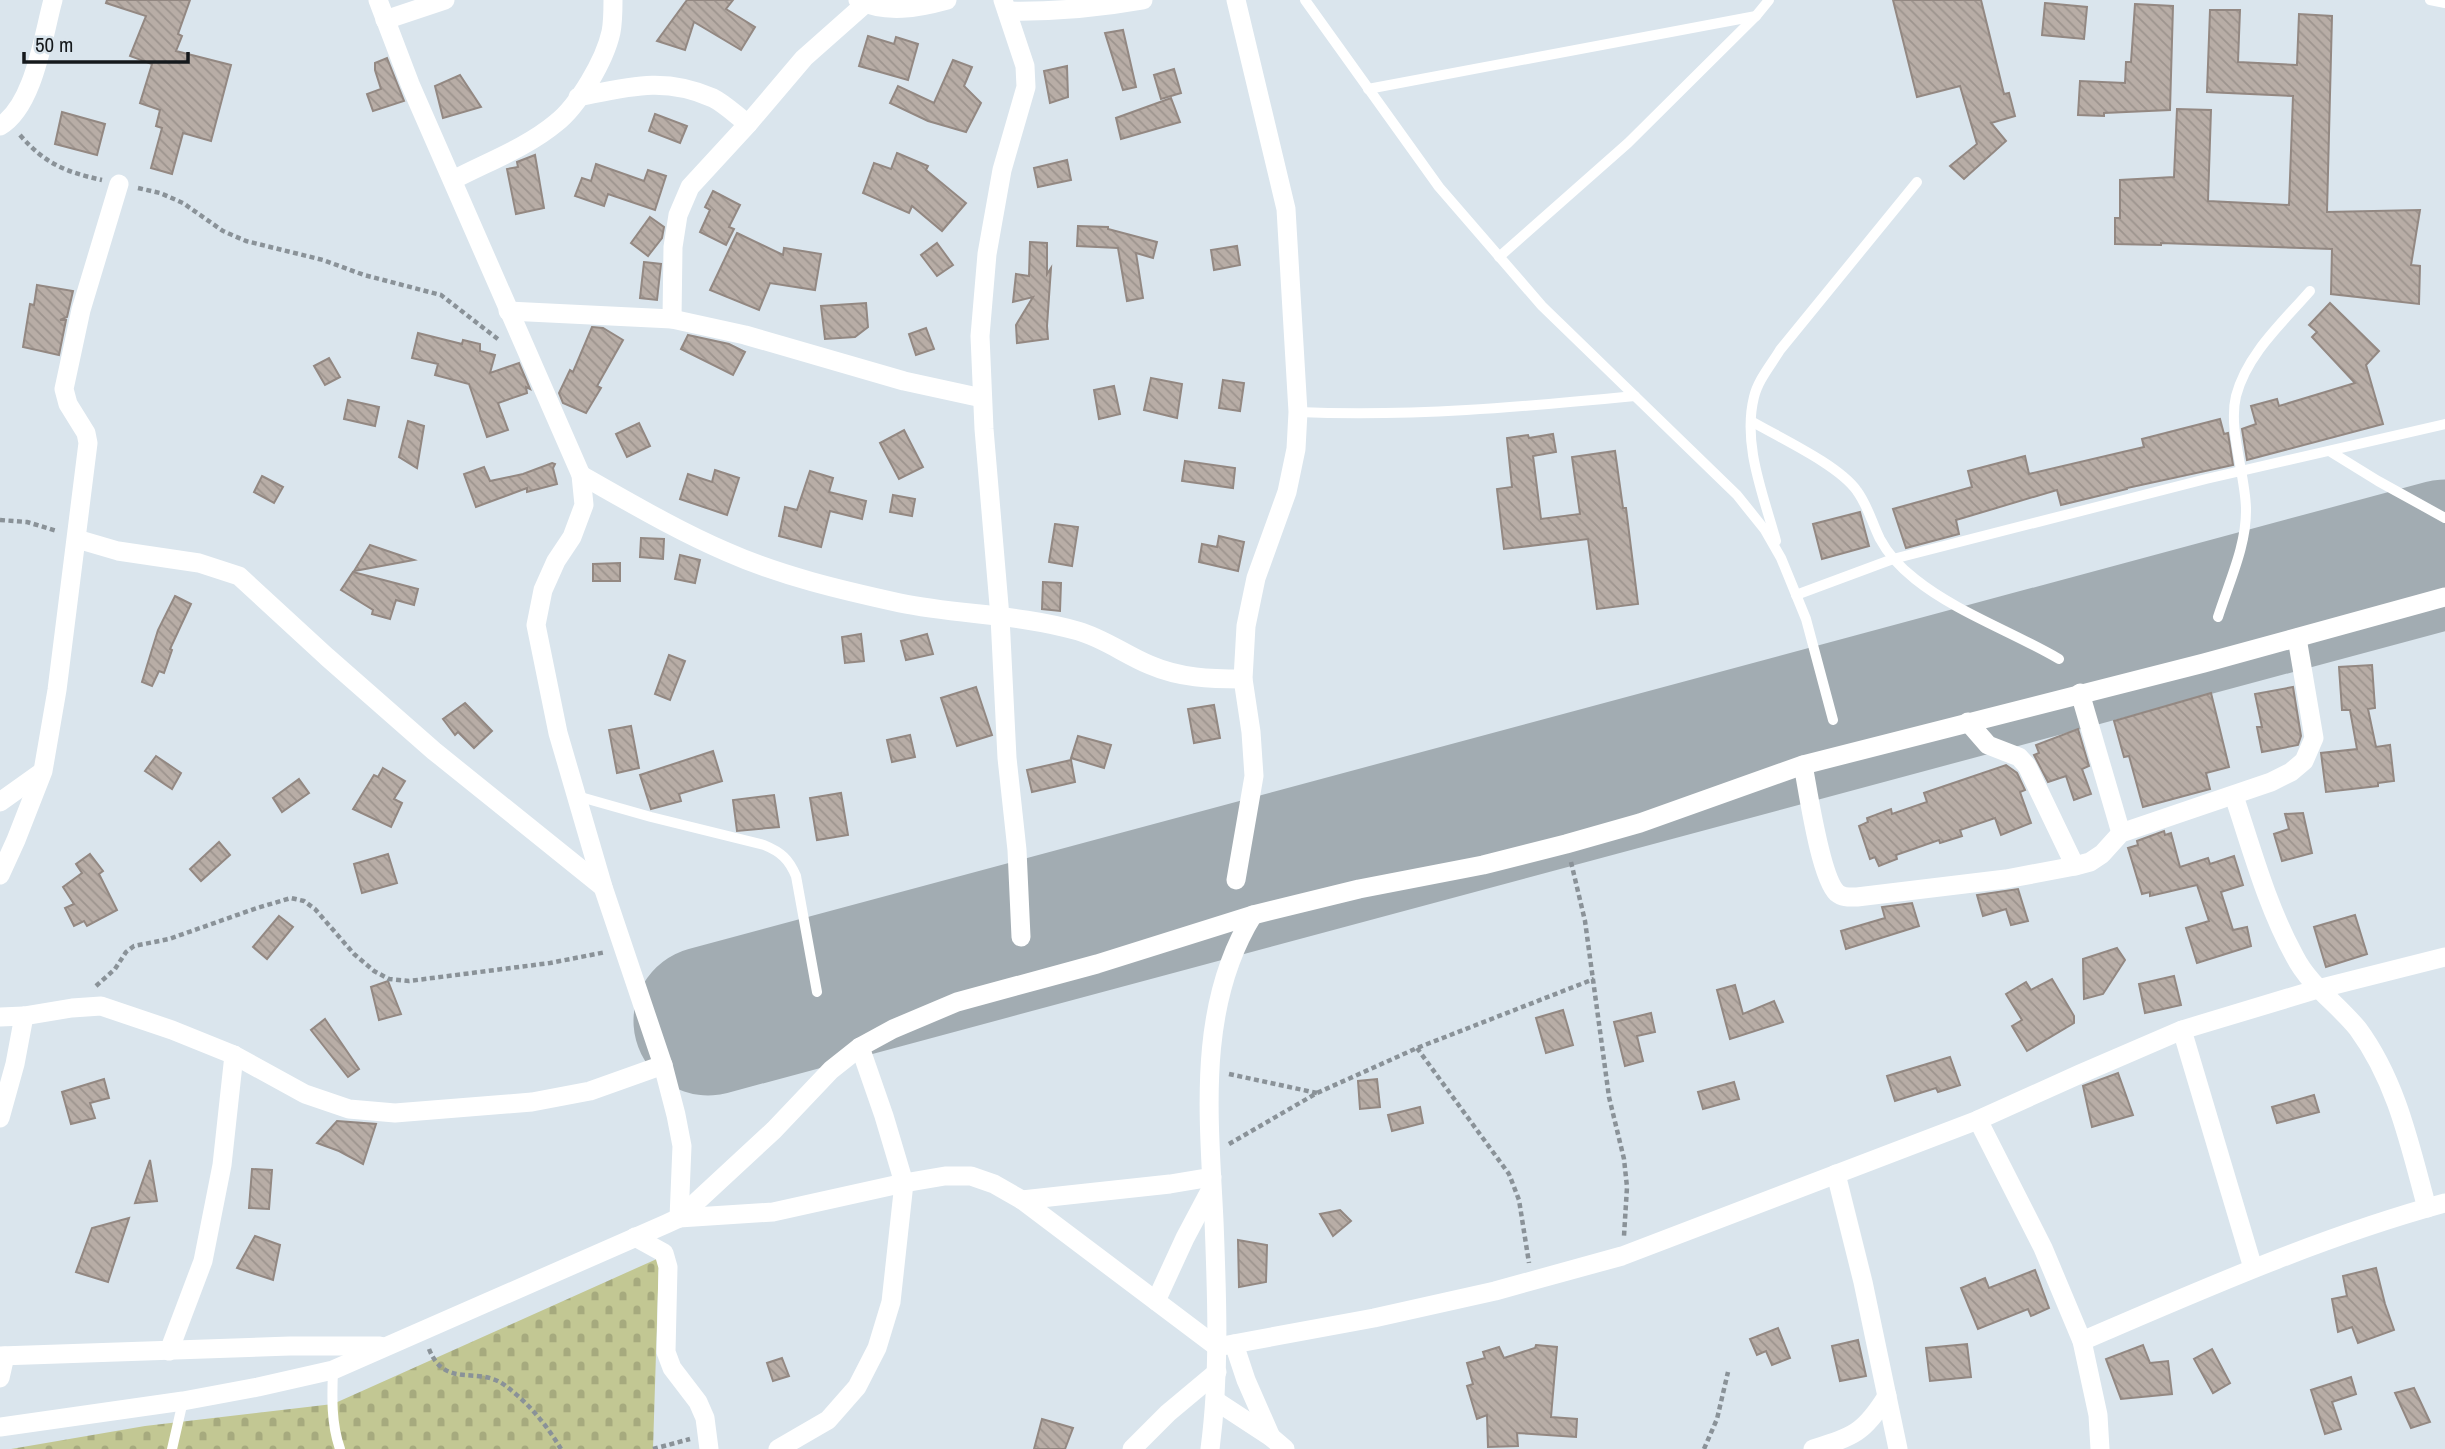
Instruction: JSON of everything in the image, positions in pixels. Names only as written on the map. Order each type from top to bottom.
[{"type":"street","points":[[4,123],[30,84],[53,0]]},
{"type":"street","points":[[378,0],[410,84],[581,475],[584,505],[572,537],[556,561],[543,590],[536,625],[558,733],[603,887],[663,1065],[682,1146],[673,1221],[664,1253],[668,1267],[666,1352],[672,1368],[698,1402],[708,1441]]},
{"type":"street","points":[[385,20],[445,0]]},
{"type":"street","points":[[453,180],[537,137],[559,122],[578,97],[604,52],[611,32],[613,0]]},
{"type":"street","points":[[672,319],[673,247],[678,215],[690,187],[804,58],[861,2],[899,9],[947,0]]},
{"type":"street","points":[[1021,937],[1017,850],[1007,758],[1000,617],[982,398],[980,336],[987,254],[1002,170],[1026,87],[1025,66],[1005,6],[1056,11],[1143,0]]},
{"type":"street","points":[[1236,0],[1286,209],[1298,412],[1296,449],[1287,492],[1256,578],[1245,626],[1243,679],[1254,776],[1236,880]]},
{"type":"street","points":[[578,97],[648,83],[683,88],[715,99],[748,124]]},
{"type":"street","points":[[0,874],[43,771],[77,539],[88,443],[86,433],[68,404],[64,388],[81,310],[119,184]]},
{"type":"street","points":[[508,312],[672,319],[745,335],[904,381],[982,398]]},
{"type":"street","points":[[581,475],[667,524],[729,553],[804,579],[902,603],[1080,632],[1178,675],[1208,679],[1243,679]]},
{"type":"street","points":[[77,539],[118,551],[199,563],[239,576],[434,751],[603,887]]},
{"type":"street","points":[[673,1221],[774,1130],[831,1070],[860,1047],[957,1002],[1097,964],[1253,915],[1483,865],[1566,844],[1640,823],[1804,765],[2297,638],[2445,597]]},
{"type":"street","points":[[1804,765],[1826,871],[1834,891],[1842,897],[1974,883],[2076,866],[2090,862],[2102,854],[2121,833],[2234,796],[2291,772],[2304,761],[2314,738],[2297,638]]},
{"type":"street","points":[[2081,694],[2121,833]]},
{"type":"street","points":[[1968,722],[1987,745],[2019,757],[2027,766],[2076,866]]},
{"type":"street","points":[[0,802],[43,771]]},
{"type":"street","points":[[2082,1341],[2253,1268],[2436,1206],[2378,1059],[2356,1027],[2318,989],[2296,960],[2276,919],[2234,796]]},
{"type":"street","points":[[1210,1449],[1217,1372],[1226,1346],[1210,1154],[1208,1069],[1228,964],[1239,937],[1253,915]]},
{"type":"street","points":[[1226,1346],[1374,1318],[1531,1281],[1622,1256],[1978,1121],[2080,1073],[2182,1030],[2318,989],[2445,957]]},
{"type":"street","points":[[0,1017],[24,1016],[72,1007],[101,1006],[172,1030],[233,1055],[305,1094],[349,1109],[395,1113],[532,1102],[590,1091],[663,1065]]},
{"type":"street","points":[[0,1118],[15,1065],[24,1016]]},
{"type":"street","points":[[2182,1030],[2253,1268]]},
{"type":"street","points":[[778,1449],[828,1420],[857,1387],[877,1348],[891,1302],[904,1183],[860,1047]]},
{"type":"street","points":[[169,1351],[203,1261],[222,1165],[233,1055]]},
{"type":"street","points":[[1978,1121],[2043,1248],[2082,1341],[2098,1415],[2100,1449]]},
{"type":"street","points":[[1836,1174],[1863,1282],[1898,1449]]},
{"type":"street","points":[[0,1427],[183,1401],[333,1370],[673,1221],[773,1212],[904,1183],[945,1176],[971,1176],[994,1184],[1021,1200],[1156,1301],[1226,1346],[1278,1443]]},
{"type":"street","points":[[1021,1200],[1212,1182]]},
{"type":"street","points":[[1156,1301],[1212,1182]]},
{"type":"street","points":[[635,1237],[664,1253]]},
{"type":"street","points":[[0,1378],[2,1356],[290,1346],[386,1346]]},
{"type":"street","points":[[1132,1449],[1168,1413],[1217,1372]]},
{"type":"street","points":[[1813,1449],[1859,1431],[1873,1419],[1887,1396]]},
{"type":"street","points":[[1216,1401],[1278,1443]]},
{"type":"lane","points":[[1305,0],[1439,187],[1542,306],[1737,495],[1765,530],[1781,558]]},
{"type":"lane","points":[[1499,257],[1628,143],[1769,0]]},
{"type":"lane","points":[[2430,0],[2445,3]]},
{"type":"lane","points":[[1368,89],[1756,16]]},
{"type":"lane","points":[[1833,720],[1805,619],[1781,558],[1752,450],[1754,396],[1780,350],[1917,182]]},
{"type":"lane","points":[[2218,617],[2244,535],[2246,506],[2235,426],[2236,398],[2245,372],[2264,344],[2310,291]]},
{"type":"lane","points":[[1298,412],[1434,413],[1635,396]]},
{"type":"lane","points":[[1751,421],[1837,472],[1856,489],[1880,539],[1893,559],[1916,580],[1958,606],[2059,659]]},
{"type":"lane","points":[[1796,595],[1893,559],[2242,471],[2445,425]]},
{"type":"lane","points":[[2331,452],[2445,517]]},
{"type":"lane","points":[[576,796],[764,845],[780,852],[791,862],[796,876],[817,992]]},
{"type":"lane","points":[[333,1370],[332,1409],[335,1435],[340,1449]]},
{"type":"lane","points":[[172,1449],[183,1401]]},
{"type":"path","points":[[4,123],[51,164],[75,174],[160,193],[183,203],[223,231],[246,241],[323,260],[364,275],[441,295],[528,359]]},
{"type":"path","points":[[0,520],[27,522],[77,539]]},
{"type":"path","points":[[1566,844],[1585,921],[1601,1053],[1624,1159],[1627,1187],[1622,1256]]},
{"type":"path","points":[[72,1007],[115,969],[126,952],[134,946],[169,939],[291,898],[304,901],[315,908],[354,954],[374,971],[389,979],[409,981],[536,964],[623,948]]},
{"type":"path","points":[[1210,1154],[1317,1093],[1417,1048],[1594,979]]},
{"type":"path","points":[[1417,1048],[1509,1174],[1519,1200],[1531,1281]]},
{"type":"path","points":[[1208,1069],[1317,1093]]},
{"type":"path","points":[[424,1332],[431,1353],[441,1368],[464,1376],[492,1379],[502,1384],[543,1421],[561,1449]]},
{"type":"path","points":[[1704,1449],[1717,1419],[1728,1372]]},
{"type":"path","points":[[653,1449],[708,1441]]},
{"type":"shaded area","points":[[2445,522],[2445,567],[669,1046],[660,999]]},
{"type":"green space","points":[[659,1258],[653,1449],[11,1449],[145,1426],[333,1404]]},
{"type":"building","points":[[107,0],[190,0],[178,34],[182,36],[176,51],[231,65],[211,141],[183,133],[172,174],[151,168],[162,128],[156,126],[160,110],[140,103],[152,64],[130,56],[146,16],[106,3]]},
{"type":"building","points":[[687,0],[733,0],[726,9],[755,27],[741,50],[694,22],[685,50],[657,41]]},
{"type":"building","points":[[1893,0],[1981,0],[2004,94],[2009,93],[2015,116],[1991,123],[2006,141],[1964,179],[1950,166],[1977,144],[1960,86],[1917,97]]},
{"type":"building","points":[[2045,3],[2087,7],[2084,39],[2042,35]]},
{"type":"building","points":[[2135,4],[2173,6],[2170,110],[2104,113],[2104,116],[2078,115],[2080,81],[2125,83],[2126,62],[2131,62]]},
{"type":"building","points":[[2210,10],[2240,10],[2238,62],[2297,65],[2299,14],[2332,16],[2327,212],[2420,210],[2411,265],[2420,266],[2419,304],[2331,294],[2332,249],[2115,244],[2115,218],[2120,218],[2120,180],[2174,177],[2177,109],[2211,110],[2208,201],[2289,205],[2293,96],[2207,92]]},
{"type":"building","points":[[1123,30],[1136,87],[1123,90],[1105,33]]},
{"type":"building","points":[[868,36],[894,44],[896,37],[918,44],[908,80],[859,66]]},
{"type":"building","points":[[387,58],[404,101],[373,111],[367,94],[381,89],[375,63]]},
{"type":"building","points":[[953,60],[972,67],[964,86],[981,103],[966,132],[928,121],[890,103],[898,86],[934,103]]},
{"type":"building","points":[[1067,66],[1068,97],[1050,103],[1044,71]]},
{"type":"building","points":[[1174,69],[1181,93],[1161,99],[1154,75]]},
{"type":"building","points":[[460,75],[481,107],[443,118],[435,86]]},
{"type":"building","points":[[1171,98],[1180,122],[1121,139],[1116,118]]},
{"type":"building","points":[[62,112],[105,124],[97,155],[55,144]]},
{"type":"building","points":[[655,114],[687,126],[680,143],[649,131]]},
{"type":"building","points":[[897,153],[928,166],[926,170],[966,203],[942,231],[912,206],[909,213],[863,193],[874,163],[891,169]]},
{"type":"building","points":[[535,155],[544,208],[516,214],[507,169],[518,167],[517,162]]},
{"type":"building","points":[[1067,160],[1071,180],[1038,187],[1034,168]]},
{"type":"building","points":[[596,164],[644,181],[648,170],[666,176],[655,210],[608,194],[604,206],[575,196],[582,178],[591,181]]},
{"type":"building","points":[[713,191],[740,205],[729,227],[734,229],[726,245],[700,232],[710,210],[705,207]]},
{"type":"building","points":[[650,217],[664,227],[662,238],[648,256],[631,243]]},
{"type":"building","points":[[1078,226],[1108,227],[1157,242],[1153,258],[1136,253],[1143,298],[1127,301],[1118,248],[1077,246]]},
{"type":"building","points":[[737,233],[783,255],[784,248],[821,254],[815,290],[770,283],[759,310],[710,290]]},
{"type":"building","points":[[1030,242],[1047,243],[1047,274],[1051,268],[1048,339],[1017,343],[1016,325],[1033,297],[1013,302],[1016,274],[1029,276]]},
{"type":"building","points":[[937,243],[953,265],[937,276],[921,255]]},
{"type":"building","points":[[1237,246],[1240,265],[1214,270],[1211,250]]},
{"type":"building","points":[[644,262],[661,264],[657,300],[640,298]]},
{"type":"building","points":[[37,285],[73,291],[67,317],[60,320],[66,320],[59,355],[23,347],[30,304],[34,305]]},
{"type":"building","points":[[866,303],[868,327],[855,337],[825,339],[821,306]]},
{"type":"building","points":[[2330,303],[2379,351],[2366,365],[2383,424],[2247,460],[2242,429],[2256,424],[2251,406],[2277,399],[2279,406],[2355,383],[2312,337],[2317,332],[2309,325]]},
{"type":"building","points":[[592,327],[603,328],[623,340],[597,386],[601,388],[586,413],[563,403],[559,393],[570,370],[573,372]]},
{"type":"building","points":[[926,328],[934,349],[916,355],[909,334]]},
{"type":"building","points":[[418,333],[462,344],[463,340],[480,344],[480,351],[495,355],[490,373],[519,363],[530,389],[526,387],[527,393],[498,403],[508,430],[487,437],[469,384],[435,375],[438,364],[412,358]]},
{"type":"building","points":[[688,335],[729,344],[745,352],[733,375],[681,349]]},
{"type":"building","points":[[329,358],[340,377],[325,385],[314,366]]},
{"type":"building","points":[[1151,378],[1182,384],[1177,418],[1144,410]]},
{"type":"building","points":[[1223,380],[1244,383],[1240,411],[1219,408]]},
{"type":"building","points":[[1114,386],[1120,414],[1099,419],[1094,390]]},
{"type":"building","points":[[348,400],[379,407],[375,426],[344,419]]},
{"type":"building","points":[[2220,419],[2224,434],[2228,433],[2233,465],[2061,505],[2057,490],[1956,520],[1959,534],[1906,548],[1893,509],[1972,487],[1968,471],[2025,456],[2029,474],[2144,447],[2142,439]]},
{"type":"building","points":[[408,421],[424,426],[417,468],[399,457]]},
{"type":"building","points":[[639,423],[650,446],[627,457],[616,434]]},
{"type":"building","points":[[904,430],[923,467],[899,479],[880,443]]},
{"type":"building","points":[[1553,434],[1556,452],[1533,456],[1541,519],[1580,514],[1572,457],[1615,451],[1623,508],[1626,508],[1638,604],[1597,609],[1588,539],[1504,549],[1497,489],[1512,487],[1507,438]]},
{"type":"building","points":[[1185,461],[1235,468],[1233,488],[1182,481]]},
{"type":"building","points":[[555,464],[553,468],[557,484],[527,492],[527,488],[476,507],[464,474],[484,467],[490,481],[523,474]]},
{"type":"building","points":[[715,470],[739,478],[727,515],[680,499],[688,474],[712,482]]},
{"type":"building","points":[[810,471],[833,478],[829,492],[866,501],[862,519],[830,511],[821,547],[779,536],[785,507],[797,510]]},
{"type":"building","points":[[262,476],[283,487],[274,503],[254,492]]},
{"type":"building","points":[[893,495],[915,499],[912,516],[890,512]]},
{"type":"building","points":[[1860,512],[1869,546],[1822,559],[1813,524]]},
{"type":"building","points":[[1055,524],[1078,527],[1072,566],[1049,562]]},
{"type":"building","points":[[1219,536],[1244,542],[1238,571],[1199,562],[1202,544],[1217,547]]},
{"type":"building","points":[[641,538],[664,539],[663,559],[640,557]]},
{"type":"building","points":[[370,545],[414,560],[354,571]]},
{"type":"building","points":[[680,555],[700,560],[695,583],[675,579]]},
{"type":"building","points":[[620,563],[620,581],[593,581],[593,564]]},
{"type":"building","points":[[353,572],[418,589],[414,605],[396,600],[390,619],[372,614],[373,610],[341,590]]},
{"type":"building","points":[[1043,582],[1061,583],[1060,611],[1042,609]]},
{"type":"building","points":[[175,596],[191,604],[170,649],[172,650],[164,673],[159,671],[152,686],[142,682],[158,630]]},
{"type":"building","points":[[861,634],[864,661],[845,663],[842,637]]},
{"type":"building","points":[[927,634],[933,654],[906,660],[901,641]]},
{"type":"building","points":[[669,655],[685,661],[670,700],[655,694]]},
{"type":"building","points":[[2372,665],[2375,708],[2368,709],[2376,747],[2390,745],[2394,781],[2378,783],[2378,786],[2326,792],[2321,753],[2357,749],[2350,710],[2342,710],[2339,667]]},
{"type":"building","points":[[976,687],[992,735],[957,746],[941,698]]},
{"type":"building","points":[[2293,687],[2301,736],[2298,745],[2262,752],[2257,727],[2262,727],[2255,694]]},
{"type":"building","points":[[2211,693],[2229,767],[2206,773],[2210,789],[2143,807],[2129,756],[2124,757],[2114,721]]},
{"type":"building","points":[[465,703],[492,731],[474,748],[458,732],[455,735],[443,719]]},
{"type":"building","points":[[1214,705],[1220,738],[1194,743],[1188,709]]},
{"type":"building","points":[[631,726],[639,768],[617,773],[609,730]]},
{"type":"building","points":[[2078,729],[2089,766],[2082,769],[2091,794],[2074,800],[2066,776],[2048,782],[2034,755],[2039,753],[2036,745]]},
{"type":"building","points":[[910,735],[915,757],[892,762],[887,740]]},
{"type":"building","points":[[1078,736],[1111,745],[1104,768],[1071,758]]},
{"type":"building","points":[[713,751],[722,781],[679,794],[681,801],[651,809],[640,775]]},
{"type":"building","points":[[156,756],[181,773],[172,789],[145,771]]},
{"type":"building","points":[[1071,760],[1075,782],[1032,792],[1027,770]]},
{"type":"building","points":[[2006,765],[2017,773],[2025,790],[2020,792],[2031,823],[2001,835],[1995,818],[1960,830],[1962,836],[1940,843],[1939,840],[1896,855],[1897,859],[1879,866],[1875,857],[1870,859],[1859,826],[1868,822],[1867,818],[1891,809],[1892,814],[1927,802],[1924,793]]},
{"type":"building","points":[[383,768],[405,781],[394,799],[402,803],[391,827],[353,809],[374,775],[378,777]]},
{"type":"building","points":[[299,779],[309,793],[282,812],[273,798]]},
{"type":"building","points":[[841,793],[848,835],[817,840],[810,798]]},
{"type":"building","points":[[774,795],[779,827],[737,831],[733,800]]},
{"type":"building","points":[[2303,813],[2312,853],[2282,861],[2274,834],[2289,829],[2285,814]]},
{"type":"building","points":[[2164,831],[2165,835],[2171,833],[2180,867],[2208,858],[2210,864],[2234,856],[2243,885],[2221,892],[2233,930],[2247,927],[2251,946],[2197,963],[2186,928],[2209,921],[2197,885],[2150,896],[2150,892],[2142,894],[2128,848],[2138,845],[2137,841]]},
{"type":"building","points":[[219,842],[230,855],[201,881],[190,869]]},
{"type":"building","points":[[90,854],[103,871],[99,874],[117,910],[87,926],[84,921],[74,926],[65,908],[74,904],[63,887],[82,873],[76,864]]},
{"type":"building","points":[[388,854],[397,883],[362,893],[354,864]]},
{"type":"building","points":[[2018,889],[2028,921],[2011,925],[2006,909],[1983,916],[1977,895]]},
{"type":"building","points":[[1912,903],[1919,926],[1846,949],[1841,931],[1885,918],[1882,907]]},
{"type":"building","points":[[2355,915],[2367,954],[2326,967],[2314,927]]},
{"type":"building","points":[[279,916],[293,927],[267,959],[253,947]]},
{"type":"building","points":[[2117,948],[2125,960],[2103,994],[2084,999],[2083,959]]},
{"type":"building","points":[[2174,976],[2181,1005],[2145,1013],[2139,984]]},
{"type":"building","points":[[2052,979],[2074,1016],[2074,1023],[2027,1051],[2012,1026],[2022,1020],[2006,994],[2026,982],[2031,990]]},
{"type":"building","points":[[388,981],[401,1014],[379,1020],[371,987]]},
{"type":"building","points":[[1735,985],[1743,1014],[1774,1001],[1783,1022],[1730,1039],[1717,990]]},
{"type":"building","points":[[1563,1010],[1573,1045],[1546,1053],[1536,1018]]},
{"type":"building","points":[[1651,1013],[1655,1032],[1637,1036],[1643,1061],[1625,1066],[1614,1022]]},
{"type":"building","points":[[325,1019],[359,1069],[348,1077],[311,1030]]},
{"type":"building","points":[[1950,1057],[1960,1085],[1938,1092],[1936,1088],[1895,1101],[1887,1076]]},
{"type":"building","points":[[2118,1073],[2133,1115],[2092,1127],[2083,1086]]},
{"type":"building","points":[[104,1079],[109,1098],[90,1103],[95,1118],[71,1124],[62,1092]]},
{"type":"building","points":[[1377,1079],[1380,1107],[1360,1109],[1358,1081]]},
{"type":"building","points":[[1734,1082],[1739,1099],[1703,1109],[1698,1092]]},
{"type":"building","points":[[2314,1095],[2319,1112],[2277,1123],[2272,1107]]},
{"type":"building","points":[[1420,1107],[1423,1123],[1392,1131],[1388,1115]]},
{"type":"building","points":[[337,1121],[376,1124],[363,1164],[317,1143]]},
{"type":"building","points":[[150,1160],[157,1201],[135,1203]]},
{"type":"building","points":[[252,1169],[272,1170],[269,1209],[249,1208]]},
{"type":"building","points":[[1340,1210],[1351,1221],[1333,1236],[1320,1214]]},
{"type":"building","points":[[129,1218],[108,1282],[76,1272],[92,1228]]},
{"type":"building","points":[[255,1236],[280,1245],[273,1280],[237,1268]]},
{"type":"building","points":[[1238,1240],[1267,1245],[1266,1282],[1239,1287]]},
{"type":"building","points":[[2376,1268],[2394,1330],[2358,1343],[2352,1327],[2338,1332],[2332,1299],[2347,1296],[2343,1276]]},
{"type":"building","points":[[2035,1270],[2049,1308],[2031,1316],[2028,1309],[1978,1329],[1961,1288],[1985,1278],[1989,1288]]},
{"type":"building","points":[[1778,1328],[1790,1358],[1772,1365],[1766,1351],[1757,1355],[1750,1339]]},
{"type":"building","points":[[1858,1340],[1866,1376],[1840,1381],[1832,1346]]},
{"type":"building","points":[[1967,1344],[1971,1377],[1930,1381],[1926,1348]]},
{"type":"building","points":[[1536,1345],[1557,1347],[1551,1417],[1577,1419],[1576,1437],[1517,1433],[1518,1446],[1488,1447],[1487,1415],[1477,1419],[1467,1386],[1473,1384],[1467,1363],[1485,1358],[1483,1352],[1499,1347],[1504,1358],[1535,1348]]},
{"type":"building","points":[[2143,1345],[2150,1363],[2168,1361],[2172,1394],[2121,1399],[2106,1359]]},
{"type":"building","points":[[2212,1349],[2230,1383],[2213,1393],[2194,1359]]},
{"type":"building","points":[[782,1358],[789,1376],[773,1381],[767,1363]]},
{"type":"building","points":[[2351,1377],[2356,1394],[2332,1402],[2341,1429],[2325,1434],[2311,1390]]},
{"type":"building","points":[[2414,1388],[2430,1422],[2411,1428],[2395,1393]]},
{"type":"building","points":[[1042,1419],[1073,1428],[1065,1449],[1034,1449]]},
{"type":"runway","points":[[708,1021],[2445,554]]}]
